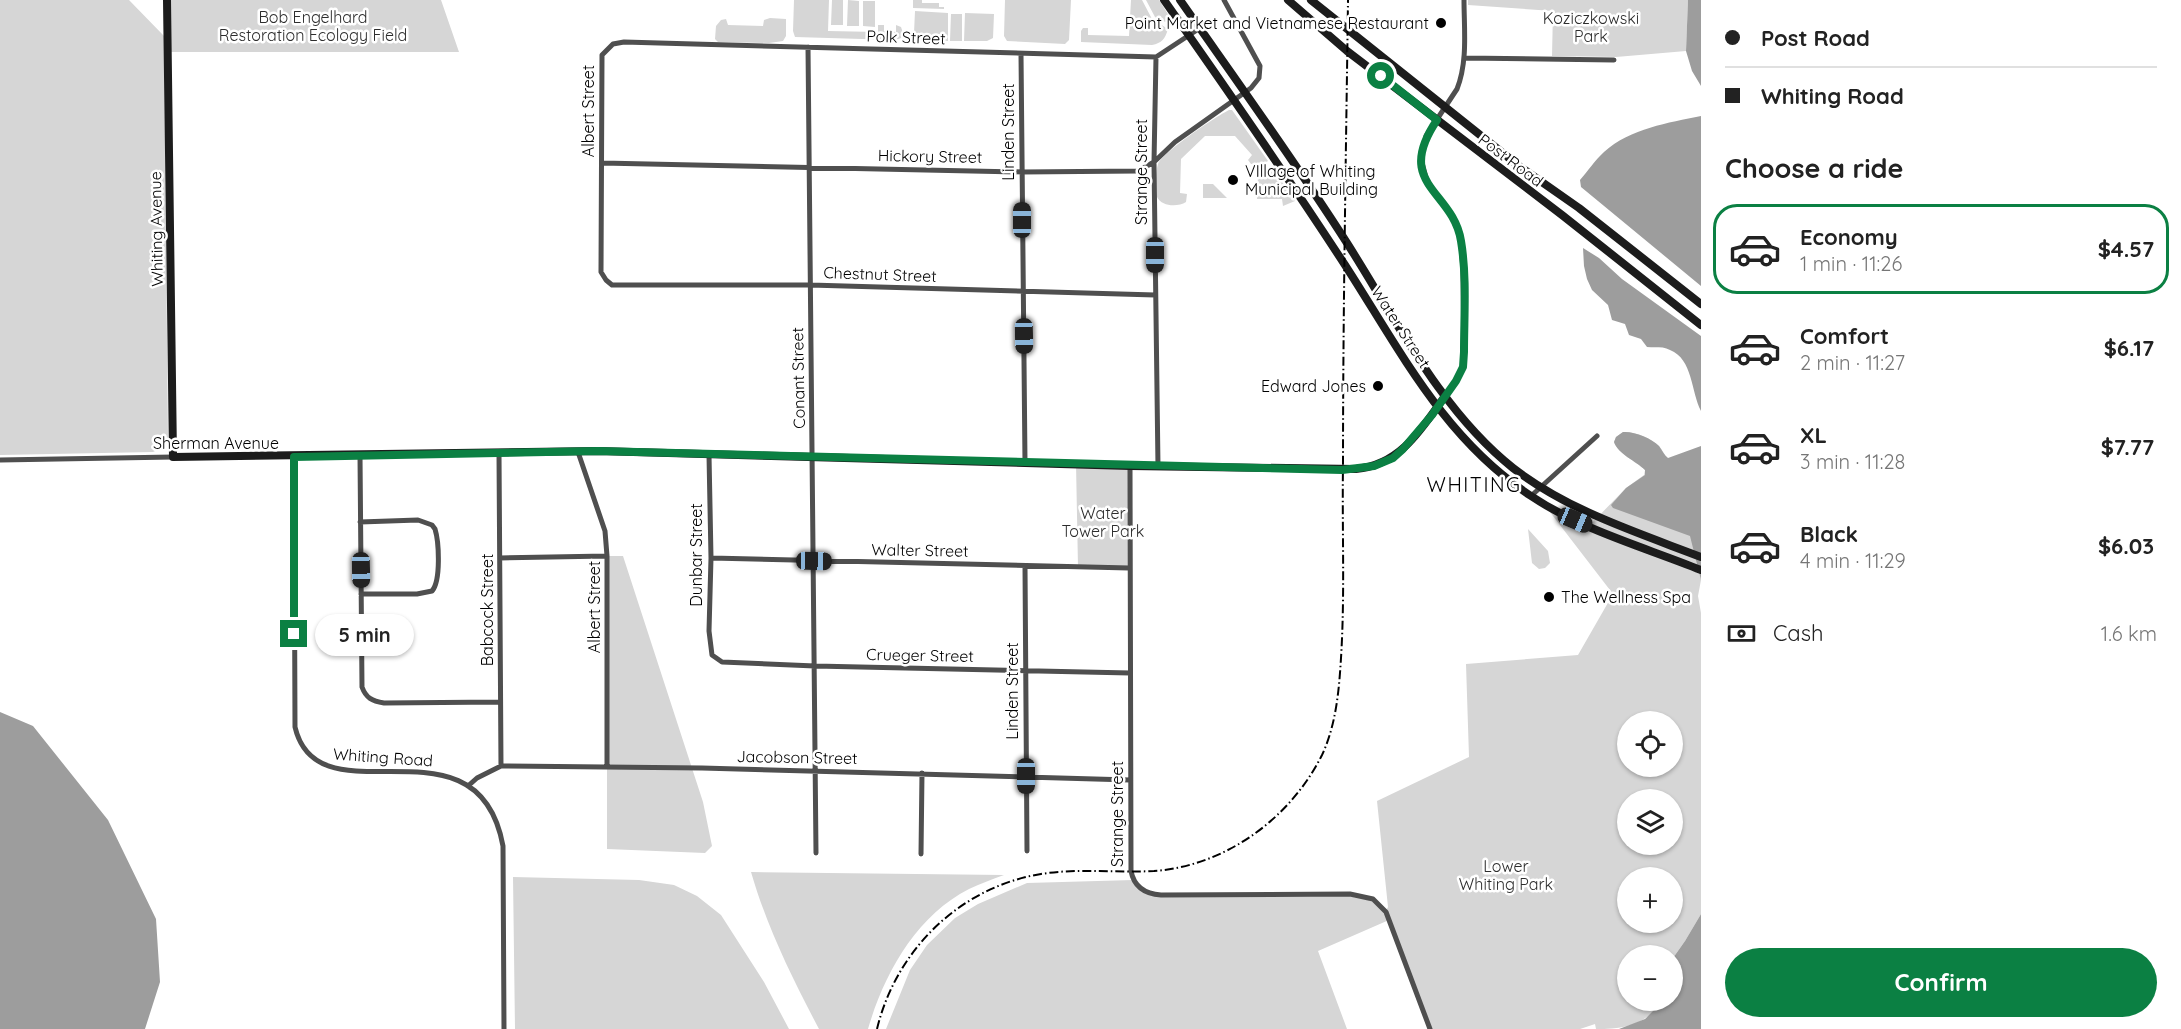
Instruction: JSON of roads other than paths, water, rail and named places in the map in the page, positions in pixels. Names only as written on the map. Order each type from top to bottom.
[{"type":"main road","name":"Whiting Avenue","points":[[167,0],[173,457]]},
{"type":"main road","name":"Water Street","points":[[1164,0],[1345,265],[1437,408],[1462,438],[1484,459],[1531,496],[1589,527],[1697,568]]},
{"type":"main road","name":"Water Street","points":[[1180,0],[1346,241],[1445,396],[1471,429],[1492,450],[1541,488],[1593,515],[1701,557]]},
{"type":"main road","name":"Post Road","points":[[1288,0],[1306,17],[1701,325]]},
{"type":"main road","name":"Post Road","points":[[1311,0],[1519,166],[1579,208],[1701,304]]},
{"type":"main road","name":"Sherman Avenue","points":[[173,457],[578,452],[1342,470],[1365,468],[1385,462],[1398,453],[1445,396]]},
{"type":"street","points":[[1224,0],[1260,66],[1258,81],[1245,93]]},
{"type":"street","points":[[1445,396],[1459,376],[1464,361],[1461,241],[1457,226],[1428,185],[1422,167],[1424,142],[1461,80],[1464,58],[1464,0]]},
{"type":"street","points":[[1156,57],[1200,28]]},
{"type":"street","name":"Polk Street","points":[[605,50],[613,44],[624,42],[1156,57]]},
{"type":"street","name":"Conant Street","points":[[808,47],[816,852]]},
{"type":"street","name":"Albert Street","points":[[605,50],[601,63],[601,272],[606,280]]},
{"type":"street","name":"Linden Street","points":[[1021,54],[1025,462]]},
{"type":"street","name":"Strange Street","points":[[1156,57],[1154,162],[1158,466]]},
{"type":"street","points":[[1464,58],[1614,60]]},
{"type":"street","name":"Hickory Street","points":[[602,163],[1122,173],[1138,171],[1154,162],[1175,142],[1245,93]]},
{"type":"street","name":"Chestnut Street","points":[[606,280],[612,285],[810,285],[1155,295]]},
{"type":"street","points":[[1531,496],[1597,436]]},
{"type":"street","name":"Albert Street","points":[[578,452],[605,531],[608,767]]},
{"type":"street","name":"Babcock Street","points":[[499,453],[501,766]]},
{"type":"street","points":[[360,455],[362,687],[364,694],[369,699],[384,703],[500,702]]},
{"type":"street","name":"Dunbar Street","points":[[709,455],[711,558],[709,631],[712,655]]},
{"type":"street","name":"Sherman Avenue","points":[[0,460],[173,457]]},
{"type":"street","name":"Whiting Road","points":[[294,457],[295,727],[310,756],[331,768],[346,771],[429,772],[447,776],[468,786],[481,797],[493,815],[503,846],[504,1029]]},
{"type":"street","name":"Strange Street","points":[[1130,466],[1130,780],[1133,880],[1148,893],[1161,896],[1350,894],[1373,899],[1386,912],[1430,1029]]},
{"type":"street","points":[[360,522],[425,522],[435,529],[437,539],[437,581],[432,591],[417,594],[361,594]]},
{"type":"street","points":[[500,558],[607,556]]},
{"type":"street","name":"Walter Street","points":[[711,558],[1130,568]]},
{"type":"street","name":"Linden Street","points":[[1025,566],[1027,851]]},
{"type":"street","name":"Crueger Street","points":[[712,655],[722,662],[732,663],[1130,673]]},
{"type":"street","name":"Jacobson Street","points":[[468,786],[477,778],[501,766],[922,773],[1130,780]]},
{"type":"street","points":[[921,855],[922,773]]},
{"type":"railway","points":[[877,1029],[886,1000],[899,973],[936,927],[959,908],[1011,881],[1041,874],[1069,871],[1154,871],[1206,860],[1230,849],[1274,819],[1309,778],[1322,755],[1331,732],[1336,708],[1342,634],[1348,0]]},
{"type":"place","name":"Point Market and Vietnamese Restaurant","points":[[1441,23]]},
{"type":"place","name":"VIllage of Whiting Municipal Building","points":[[1233,180]]},
{"type":"place","name":"Edward Jones","points":[[1378,386]]},
{"type":"place","name":"The Wellness Spa","points":[[1549,597]]},
{"type":"district","name":"WHITING","points":[[1474,484]]},
{"type":"park label","name":"Bob Engelhard Restoration Ecology Field","points":[[313,26]]},
{"type":"park label","name":"Koziczkowski Park","points":[[1591,27]]},
{"type":"park label","name":"Water Tower Park","points":[[1103,522]]},
{"type":"park label","name":"Lower Whiting Park","points":[[1506,875]]}]
